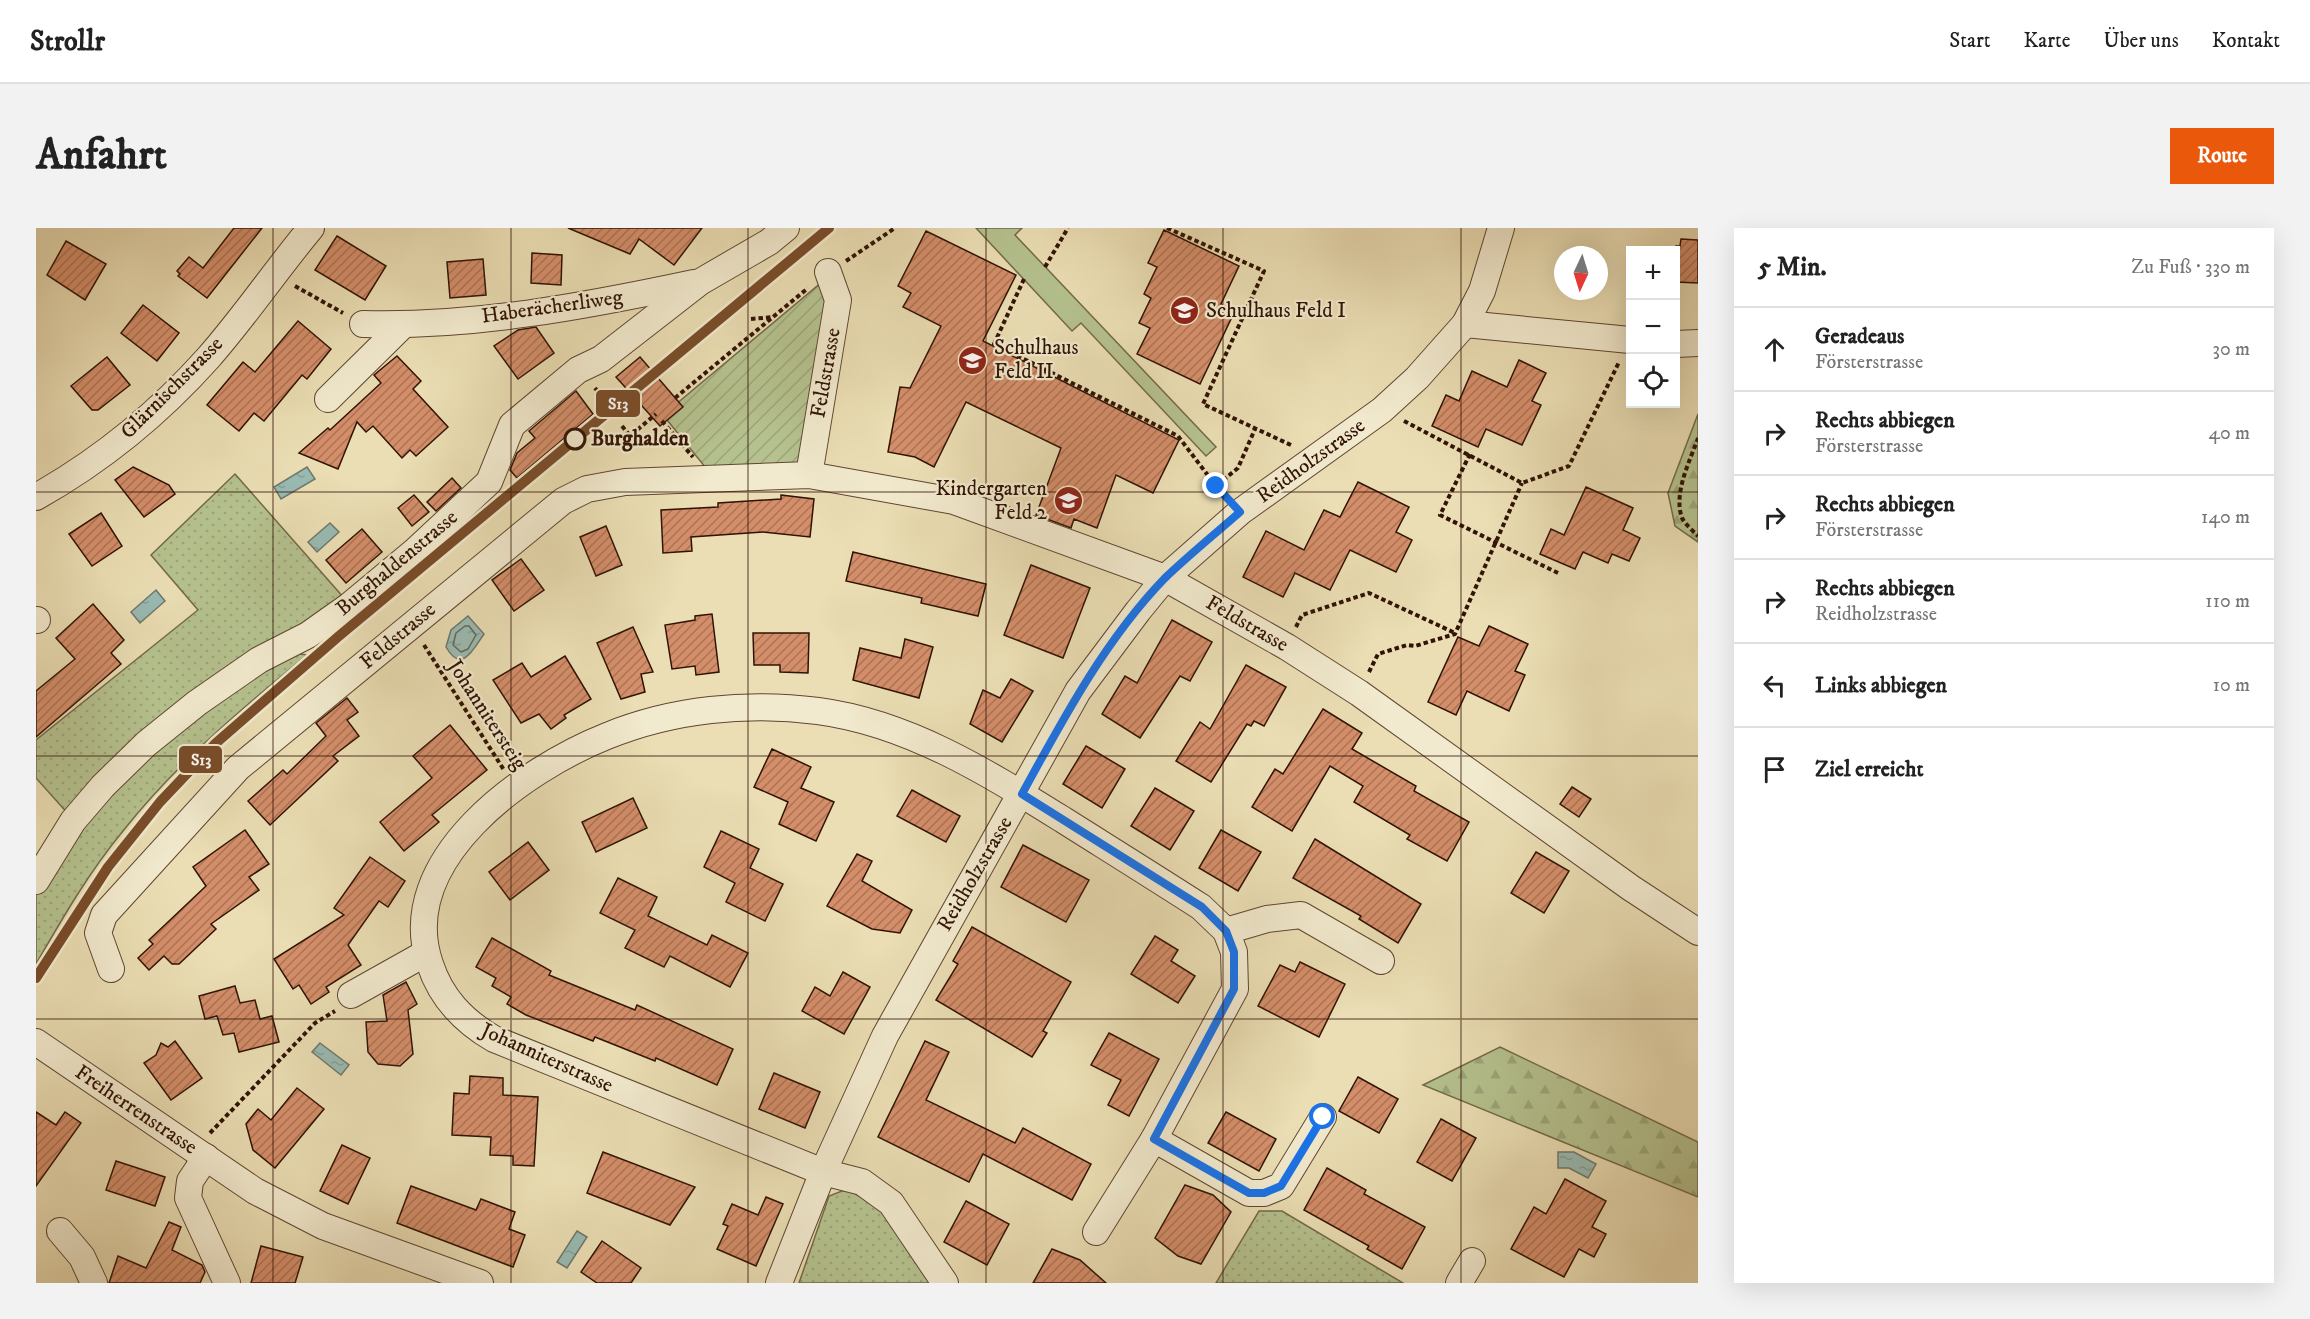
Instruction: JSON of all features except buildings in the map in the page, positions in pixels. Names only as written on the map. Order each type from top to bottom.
[{"type":"street","name":"Glärnischstrasse","points":[[36,497],[71,478],[137,427],[209,357],[310,228]]},
{"type":"street","name":"Burghaldenstrasse","points":[[36,881],[73,821],[103,786],[146,744],[197,703],[259,660],[308,635],[341,612],[407,558],[489,482],[512,425],[578,370],[601,359],[700,282],[769,242],[786,228]]},
{"type":"street","name":"Reidholzstrasse","points":[[779,1283],[823,1172],[885,1036],[1078,691],[1165,578],[1240,512],[1382,410],[1417,378],[1465,324],[1482,291],[1501,228]]},
{"type":"street","name":"Feldstrasse","points":[[809,475],[838,300],[828,272]]},
{"type":"street","name":"Haberächerliweg","points":[[363,324],[403,325],[576,308],[700,282]]},
{"type":"street","points":[[1465,324],[1626,340]]},
{"type":"street","points":[[328,399],[403,325]]},
{"type":"street","points":[[1680,344],[1698,343]]},
{"type":"street","name":"Feldstrasse","points":[[111,969],[98,933],[104,915],[238,768],[563,501],[587,489],[625,482],[809,475],[954,501],[1165,578],[1287,646],[1359,693],[1631,888],[1698,932]]},
{"type":"street","name":"Johanniterstrasse","points":[[945,1283],[891,1203],[862,1182],[823,1172],[494,1039],[463,1018],[440,988],[426,953],[424,917],[427,899],[440,866],[473,825],[516,788],[575,750],[640,724],[710,711],[774,707],[820,711],[893,728],[928,742],[1022,794],[1202,907],[1226,931]]},
{"type":"street","points":[[1096,1232],[1154,1139],[1234,989],[1234,952],[1226,931],[1267,919],[1301,915],[1381,961]]},
{"type":"street","points":[[348,1000],[426,953]]},
{"type":"street","name":"Freiherrenstrasse","points":[[36,1042],[92,1080],[204,1149],[255,1191],[323,1226],[480,1283]]},
{"type":"street","points":[[1154,1139],[1249,1193],[1264,1193],[1281,1186],[1323,1117]]},
{"type":"street","name":"Freiherrenstrasse","points":[[204,1149],[190,1181],[188,1198],[227,1283]]},
{"type":"street","points":[[60,1231],[82,1257],[94,1283]]},
{"type":"street","points":[[1459,1283],[1472,1261]]},
{"type":"path","points":[[1045,267],[1068,228]]},
{"type":"path","points":[[1167,228],[1264,272],[1203,404],[1316,457]]},
{"type":"path","points":[[273,274],[335,308]]},
{"type":"path","points":[[1024,279],[994,344],[1178,436],[1216,486],[1240,512]]},
{"type":"path","points":[[675,398],[774,317],[751,319]]},
{"type":"path","points":[[1359,693],[1378,654],[1455,634],[1522,483],[1569,466],[1626,348]]},
{"type":"path","points":[[593,386],[604,399]]},
{"type":"path","points":[[1382,410],[1522,483]]},
{"type":"path","points":[[622,426],[630,436],[656,414]]},
{"type":"path","points":[[662,421],[712,480]]},
{"type":"path","points":[[1216,486],[1238,468],[1255,429]]},
{"type":"path","points":[[1698,438],[1686,472],[1680,501],[1683,519],[1698,536]]},
{"type":"path","points":[[1470,454],[1440,515],[1496,545],[1560,574]]},
{"type":"path","points":[[1287,646],[1302,615],[1369,593],[1455,634]]},
{"type":"path","name":"Johannitersteig","points":[[432,658],[516,788]]},
{"type":"path","points":[[204,1149],[315,1023],[348,1000]]},
{"type":"green space","points":[[976,228],[1022,228],[1015,235],[1216,447],[1206,456],[1081,323],[1072,331]]},
{"type":"green space","points":[[822,282],[834,302],[805,471],[710,473],[663,415]]},
{"type":"green space","points":[[1698,414],[1698,542],[1675,526],[1668,493]]},
{"type":"green space","points":[[235,474],[344,598],[70,816],[36,778],[36,740],[198,610],[151,555]]},
{"type":"green space","points":[[293,653],[307,655],[187,760],[143,806],[87,879],[36,964],[36,892],[80,825],[202,708]]},
{"type":"green space","points":[[1500,1047],[1698,1142],[1698,1197],[1423,1085]]},
{"type":"green space","points":[[847,1189],[890,1214],[932,1283],[799,1283],[829,1196]]},
{"type":"green space","points":[[1259,1211],[1282,1211],[1403,1283],[1216,1283]]},
{"type":"water","points":[[307,467],[315,479],[281,499],[274,487]]},
{"type":"water","points":[[330,523],[339,532],[317,552],[308,542]]},
{"type":"water","points":[[156,590],[165,601],[140,623],[131,612]]},
{"type":"water","points":[[468,616],[484,634],[472,652],[462,659],[457,659],[446,647],[451,630]]},
{"type":"water","points":[[320,1043],[349,1065],[341,1075],[312,1052]]},
{"type":"water","points":[[1558,1152],[1574,1152],[1596,1164],[1588,1178],[1569,1168],[1558,1168]]},
{"type":"water","points":[[577,1231],[587,1237],[567,1268],[557,1262]]},
{"type":"transit line","name":"S13","points":[[36,978],[108,867],[160,802],[216,743],[339,636],[829,228]]},
{"type":"place","name":"Schulhaus Feld I","points":[[1185,311]]},
{"type":"place","name":"Schulhaus Feld II","points":[[973,360]]},
{"type":"place","name":"Burghalden","points":[[575,439]]},
{"type":"place","name":"Kindergarten Feld 2","points":[[1068,501]]},
{"type":"route","points":[[1216,486],[1240,512],[1165,578],[1138,611],[1078,691],[1022,794],[1202,907],[1226,931],[1234,952],[1234,989],[1217,1026],[1154,1139],[1249,1193],[1264,1193],[1281,1186],[1323,1117]]}]
